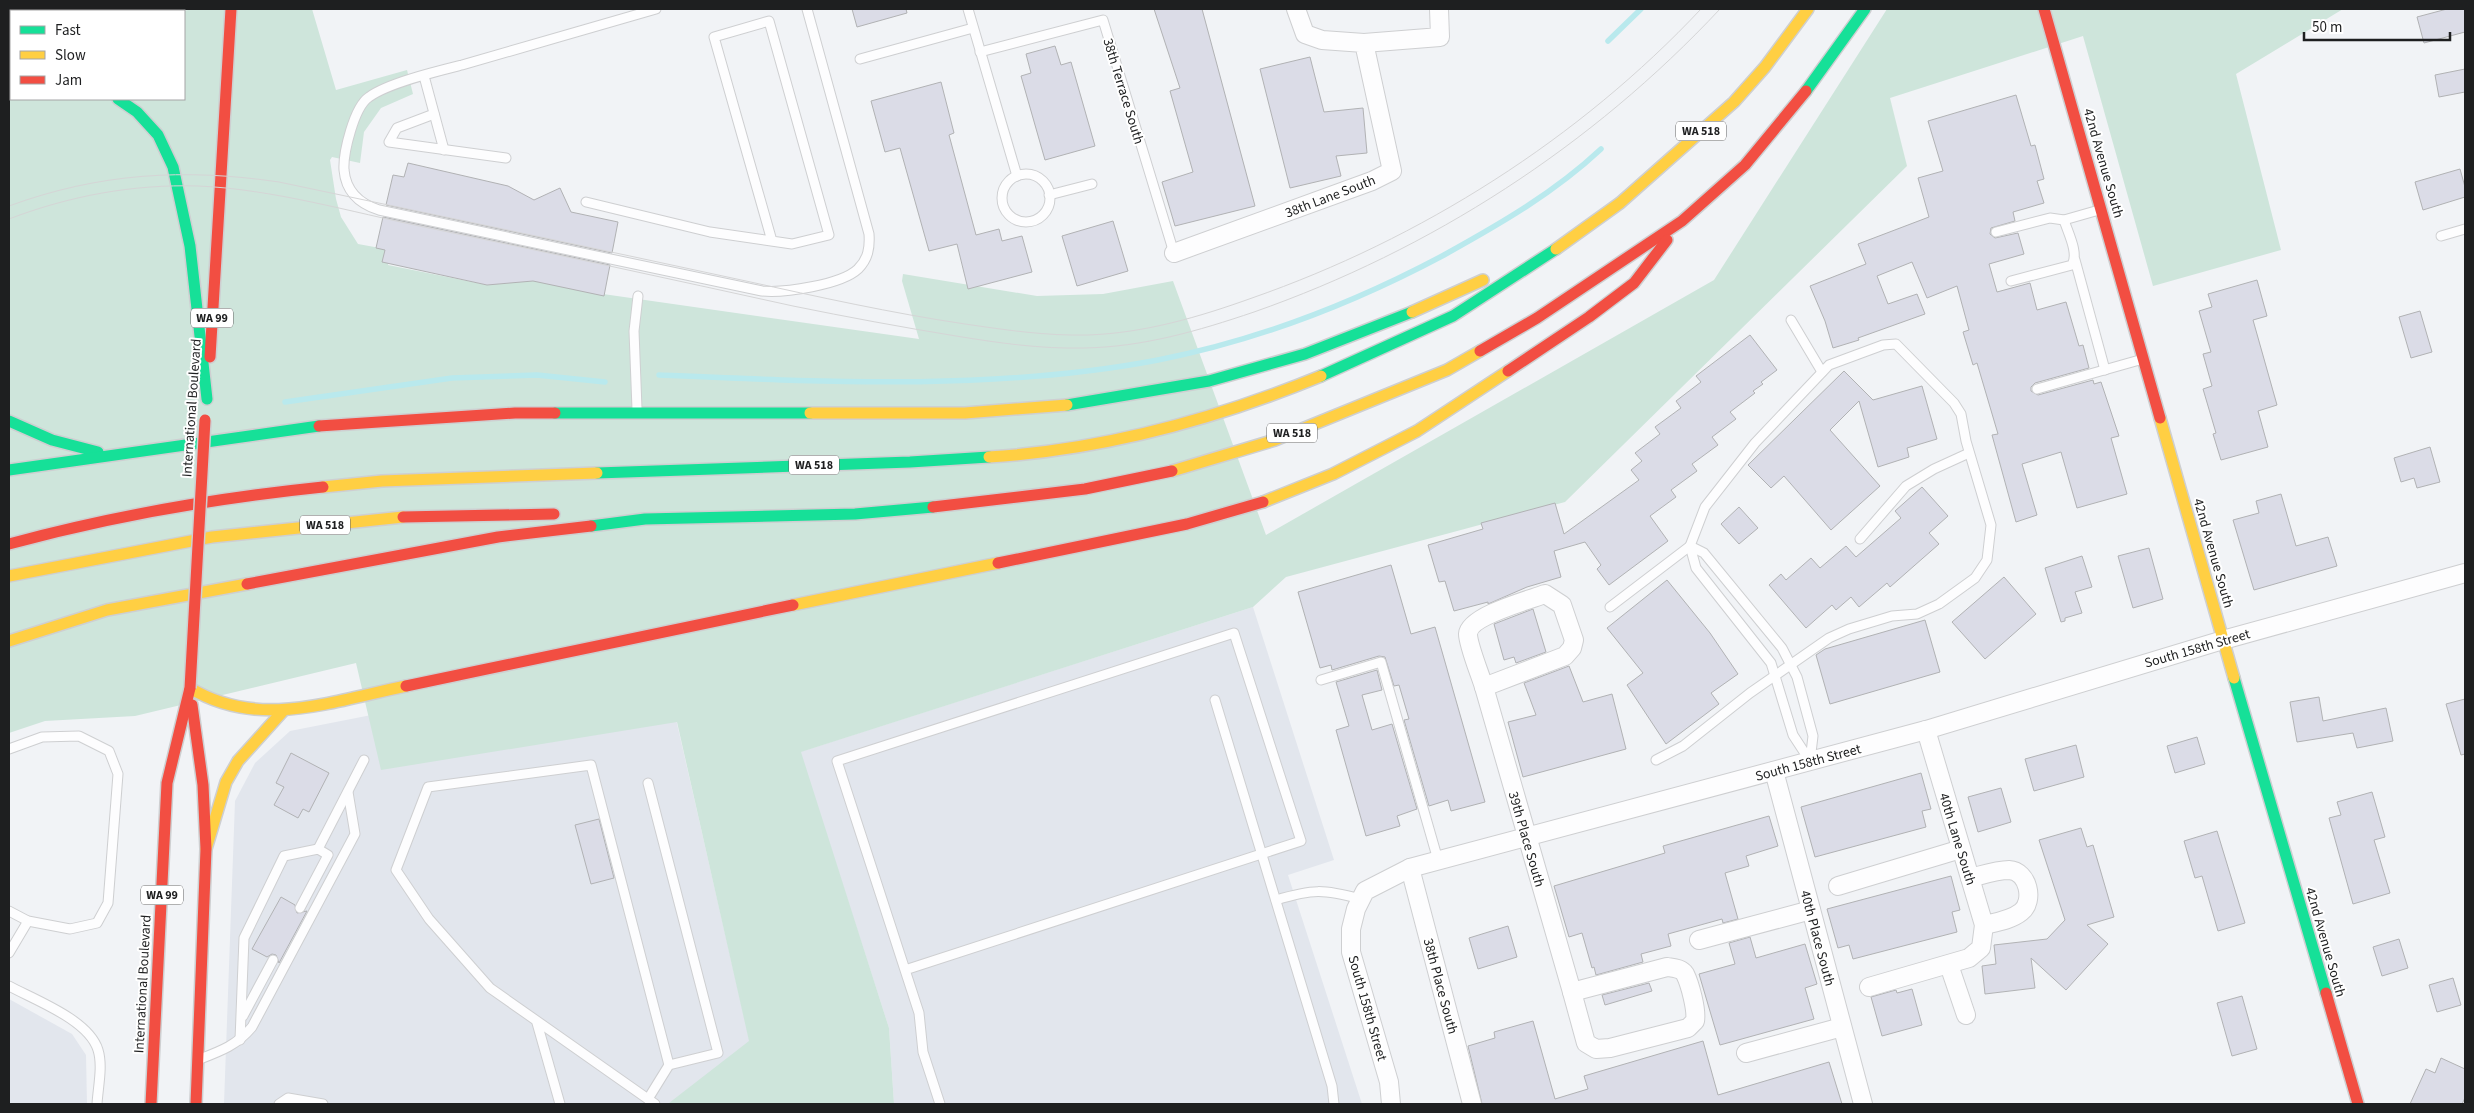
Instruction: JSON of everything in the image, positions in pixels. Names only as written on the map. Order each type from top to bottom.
[{"type":"main road","name":"International Boulevard","points":[[151,1104],[167,783],[190,688],[231,9]]},
{"type":"main road","name":"WA 518","points":[[9,544],[71,527],[163,508],[277,492],[382,481],[910,462],[1018,455],[1115,440],[1219,412],[1288,389],[1359,360],[1453,316],[1577,235],[1620,204],[1734,102],[1765,67],[1808,9]]},
{"type":"main road","name":"WA 518","points":[[9,576],[212,537],[373,519],[572,515],[645,519],[855,514],[945,506],[1084,489],[1174,471],[1275,440],[1447,370],[1537,318],[1682,221],[1745,165],[1805,93],[1865,9]]},
{"type":"main road","name":"42nd Avenue South","points":[[2044,9],[2223,640],[2358,1104]]},
{"type":"main road","points":[[119,100],[137,112],[158,135],[173,166],[190,246],[207,399]]},
{"type":"main road","points":[[190,688],[225,706],[256,711],[283,711],[1187,524],[1264,502],[1334,474],[1417,431],[1589,317],[1634,283],[1682,221]]},
{"type":"main road","points":[[9,470],[327,425],[515,413],[965,413],[1084,404],[1209,381],[1305,354],[1421,309],[1577,235]]},
{"type":"main road","points":[[9,420],[36,435],[69,447],[116,456]]},
{"type":"main road","points":[[9,641],[107,610],[498,537],[645,519]]},
{"type":"main road","name":"International Boulevard","points":[[190,688],[203,785],[206,849],[196,1104]]},
{"type":"main road","points":[[206,849],[226,782],[238,760],[283,711]]},
{"type":"street","points":[[1296,9],[1305,34],[1322,40],[1364,43],[1440,37],[1439,9]]},
{"type":"street","name":"38th Lane South","points":[[1174,253],[1372,181],[1392,171],[1364,43]]},
{"type":"street","name":"South 158th Street","points":[[1391,1104],[1389,1082],[1351,952],[1351,929],[1360,899],[1365,890],[1410,868],[1926,730],[2223,640],[2465,573]]},
{"type":"street","name":"39th Place South","points":[[1484,687],[1565,656],[1572,648],[1574,640],[1562,605],[1554,598],[1545,594],[1481,618],[1471,626],[1468,634],[1586,1043],[1596,1049],[1610,1048],[1688,1028],[1695,1021],[1696,1013],[1684,974],[1678,968],[1667,967],[1572,992]]},
{"type":"street","name":"40th Lane South","points":[[1926,730],[1984,925],[1981,948],[1969,958],[1949,965]]},
{"type":"street","name":"40th Place South","points":[[1774,771],[1863,1104]]},
{"type":"street","points":[[1838,886],[1961,849]]},
{"type":"street","name":"38th Place South","points":[[1410,868],[1472,1104]]},
{"type":"street","points":[[1970,878],[2010,870],[2021,876],[2028,887],[2029,900],[2023,911],[2012,918],[1984,925]]},
{"type":"street","points":[[1699,940],[1811,910]]},
{"type":"street","points":[[1869,987],[1949,965],[1966,1015]]},
{"type":"street","points":[[1746,1052],[1842,1027]]},
{"type":"lane","points":[[656,9],[424,76],[369,96],[355,113],[344,168],[348,187],[361,202],[379,210],[762,291],[794,291],[851,275],[864,262],[870,244],[869,234],[807,9]]},
{"type":"lane","points":[[968,9],[1017,176]]},
{"type":"lane","name":"38th Terrace South","points":[[980,52],[1103,20],[1174,253]]},
{"type":"lane","points":[[586,202],[710,232],[792,244],[829,236],[769,21],[714,37],[772,241]]},
{"type":"lane","points":[[860,59],[973,28]]},
{"type":"lane","points":[[424,76],[444,150]]},
{"type":"lane","points":[[434,114],[398,128],[389,142],[506,158]]},
{"type":"lane","points":[[1026,174],[1036,177],[1043,182],[1049,195],[1047,208],[1043,215],[1034,220],[1026,222],[1010,216],[1004,209],[1002,200],[1003,190],[1008,181],[1017,176],[1026,174]]},
{"type":"lane","points":[[1049,195],[1092,184]]},
{"type":"lane","points":[[1996,232],[2050,218],[2064,220],[2101,209]]},
{"type":"lane","points":[[2064,220],[2105,370]]},
{"type":"lane","points":[[2441,236],[2465,230]]},
{"type":"lane","points":[[2012,281],[2072,265],[2075,260]]},
{"type":"lane","points":[[638,296],[634,331],[638,412]]},
{"type":"lane","points":[[1790,320],[1822,372]]},
{"type":"lane","points":[[1610,608],[1690,546],[1705,508],[1754,443],[1829,365],[1883,345],[1896,344],[1954,403],[1963,420],[1969,453],[1991,525],[1987,560],[1975,578],[1939,604],[1917,614],[1892,616],[1850,629],[1829,638],[1775,676],[1683,746],[1656,760]]},
{"type":"lane","points":[[2037,389],[2143,359]]},
{"type":"lane","points":[[1860,539],[1906,486],[1934,469],[1969,453]]},
{"type":"lane","points":[[1690,546],[1704,553],[1782,648],[1797,677],[1813,736],[1810,761]]},
{"type":"lane","points":[[1690,546],[1696,568],[1771,663],[1793,735],[1810,761]]},
{"type":"lane","points":[[904,970],[1301,841],[1234,633],[837,761],[904,970],[919,1013],[923,1052],[940,1104]]},
{"type":"lane","points":[[1321,680],[1381,662],[1438,860]]},
{"type":"lane","points":[[1215,700],[1332,1086],[1334,1104]]},
{"type":"lane","points":[[9,749],[42,737],[79,736],[109,751],[118,774],[108,903],[97,924],[70,930],[28,922],[9,911]]},
{"type":"lane","points":[[318,849],[364,760]]},
{"type":"lane","points":[[591,766],[670,1066],[652,1102],[536,1023],[490,988],[477,975],[429,919],[396,870],[428,787],[591,766]]},
{"type":"lane","points":[[648,783],[718,1053],[670,1066]]},
{"type":"lane","points":[[198,1060],[240,1040],[252,1027],[355,834],[348,792]]},
{"type":"lane","points":[[240,1040],[244,938],[284,856],[318,849],[328,856],[300,908]]},
{"type":"lane","points":[[1276,900],[1316,890],[1329,890],[1360,899]]},
{"type":"lane","points":[[9,954],[28,922]]},
{"type":"lane","points":[[241,1018],[273,960]]},
{"type":"lane","points":[[9,986],[71,1019],[86,1030],[94,1039],[99,1051],[100,1068],[97,1104]]},
{"type":"lane","points":[[536,1023],[560,1104]]},
{"type":"lane","points":[[280,1104],[288,1098],[323,1104]]},
{"type":"shaded area","points":[[1253,607],[1334,860],[1288,875],[1362,1104],[894,1104],[889,1028],[800,752]]},
{"type":"shaded area","points":[[662,658],[764,1104],[224,1104],[235,801],[255,763],[290,731]]},
{"type":"shaded area","points":[[9,999],[72,1034],[86,1055],[87,1104],[9,1104]]},
{"type":"green space","points":[[312,9],[336,90],[407,70],[413,94],[381,108],[364,132],[360,163],[332,157],[330,160],[341,217],[358,244],[391,250],[388,265],[487,285],[532,280],[603,294],[919,339],[902,281],[903,274],[1037,296],[1103,294],[1173,281],[1266,535],[1714,280],[1887,9],[2343,9],[2236,74],[2281,250],[2153,286],[2083,36],[1890,98],[1907,166],[1565,502],[1286,577],[1253,607],[801,752],[889,1028],[894,1104],[669,1103],[749,1041],[677,722],[381,770],[356,663],[135,716],[45,721],[9,733],[9,54],[10,100],[185,100],[185,10]]},
{"type":"building","points":[[852,9],[906,9],[907,13],[857,27]]},
{"type":"building","points":[[1154,9],[1202,9],[1255,206],[1175,226],[1162,182],[1193,172],[1170,91],[1180,88]]},
{"type":"building","points":[[2447,9],[2465,9],[2465,32],[2424,43],[2417,17]]},
{"type":"building","points":[[1055,46],[1061,65],[1071,62],[1095,146],[1045,160],[1021,76],[1031,73],[1026,54]]},
{"type":"building","points":[[1310,57],[1324,112],[1363,108],[1367,153],[1336,156],[1341,176],[1290,188],[1260,69]]},
{"type":"building","points":[[2465,69],[2465,92],[2439,97],[2435,75]]},
{"type":"building","points":[[941,82],[954,133],[949,135],[976,235],[999,229],[1002,241],[1022,236],[1032,272],[968,289],[957,244],[929,251],[900,148],[885,152],[871,101]]},
{"type":"building","points":[[2016,95],[2031,146],[2035,145],[2044,179],[2037,181],[2044,203],[2013,212],[2015,221],[1991,228],[1990,234],[1995,238],[2018,233],[2024,254],[1989,264],[1997,292],[2030,283],[2037,310],[2066,302],[2079,346],[2083,345],[2089,368],[2035,383],[2031,387],[2031,391],[2038,395],[2093,380],[2094,384],[2101,382],[2119,436],[2111,438],[2127,494],[2077,508],[2061,452],[2022,464],[2037,515],[2016,522],[1992,435],[1998,434],[1977,363],[1973,365],[1963,332],[1969,330],[1957,286],[1927,298],[1912,262],[1877,276],[1888,304],[1917,294],[1925,314],[1858,338],[1859,340],[1833,348],[1825,321],[1810,286],[1866,264],[1858,244],[1929,217],[1918,178],[1943,171],[1928,121]]},
{"type":"building","points":[[408,163],[508,186],[534,200],[560,188],[571,212],[618,222],[612,253],[386,205],[393,175],[404,177]]},
{"type":"building","points":[[2460,169],[2465,187],[2465,197],[2423,210],[2415,182]]},
{"type":"building","points":[[383,217],[610,265],[604,296],[533,281],[487,285],[382,262],[385,250],[376,248]]},
{"type":"building","points":[[1113,221],[1128,271],[1077,286],[1062,236]]},
{"type":"building","points":[[2257,280],[2267,316],[2253,320],[2277,405],[2258,411],[2268,447],[2221,460],[2213,434],[2216,433],[2203,389],[2212,386],[2203,354],[2211,352],[2199,311],[2212,307],[2208,294]]},
{"type":"building","points":[[2420,311],[2432,352],[2411,358],[2399,317]]},
{"type":"building","points":[[1750,335],[1777,370],[1761,382],[1763,384],[1753,391],[1755,393],[1730,412],[1736,419],[1712,437],[1718,445],[1692,464],[1697,471],[1671,490],[1676,497],[1650,516],[1668,541],[1609,585],[1597,569],[1601,565],[1585,542],[1554,551],[1561,577],[1527,587],[1488,604],[1488,602],[1454,611],[1445,581],[1439,582],[1428,545],[1483,529],[1481,523],[1555,503],[1564,534],[1639,480],[1631,470],[1642,461],[1635,453],[1660,434],[1655,427],[1681,408],[1676,401],[1701,382],[1696,376]]},
{"type":"building","points":[[1844,371],[1873,400],[1922,386],[1937,439],[1907,448],[1909,457],[1878,467],[1859,401],[1830,430],[1880,486],[1831,530],[1784,476],[1771,488],[1748,465]]},
{"type":"building","points":[[2430,447],[2440,482],[2417,488],[2414,478],[2401,482],[2394,458]]},
{"type":"building","points":[[1922,487],[1948,516],[1929,533],[1939,544],[1890,587],[1887,583],[1859,607],[1851,597],[1836,610],[1832,605],[1806,628],[1769,585],[1781,574],[1786,580],[1811,558],[1820,568],[1846,546],[1856,557],[1901,518],[1895,511]]},
{"type":"building","points":[[2281,494],[2296,546],[2328,537],[2337,566],[2254,590],[2233,520],[2259,513],[2256,501]]},
{"type":"building","points":[[1739,507],[1758,528],[1739,544],[1721,524]]},
{"type":"building","points":[[2149,548],[2163,599],[2133,608],[2118,556]]},
{"type":"building","points":[[2082,556],[2092,587],[2075,592],[2082,613],[2065,618],[2065,621],[2061,622],[2045,568]]},
{"type":"building","points":[[1391,565],[1411,634],[1435,627],[1485,802],[1451,811],[1448,800],[1429,806],[1404,720],[1409,719],[1399,685],[1394,686],[1385,657],[1379,656],[1332,670],[1331,665],[1320,668],[1298,592]]},
{"type":"building","points":[[2004,577],[2036,614],[1985,659],[1952,622]]},
{"type":"building","points":[[1667,580],[1710,633],[1738,674],[1711,693],[1719,704],[1666,744],[1627,685],[1643,673],[1607,628]]},
{"type":"building","points":[[1533,609],[1546,652],[1516,663],[1514,657],[1504,660],[1494,624]]},
{"type":"building","points":[[1925,620],[1940,672],[1830,704],[1816,655],[1825,649]]},
{"type":"building","points":[[1569,666],[1583,702],[1612,694],[1626,749],[1523,777],[1508,722],[1536,715],[1524,683]]},
{"type":"building","points":[[1377,670],[1382,690],[1362,695],[1372,730],[1392,724],[1417,809],[1397,816],[1400,826],[1366,836],[1336,730],[1349,726],[1336,682]]},
{"type":"building","points":[[2319,697],[2323,721],[2386,708],[2393,741],[2357,748],[2353,733],[2297,742],[2290,702]]},
{"type":"building","points":[[2465,699],[2465,754],[2461,755],[2446,704]]},
{"type":"building","points":[[2197,737],[2205,764],[2175,773],[2167,746]]},
{"type":"building","points":[[2076,745],[2084,777],[2034,791],[2025,759]]},
{"type":"building","points":[[291,753],[329,773],[309,812],[303,809],[298,818],[274,805],[284,787],[276,783]]},
{"type":"building","points":[[1921,773],[1931,809],[1922,811],[1926,827],[1815,857],[1801,807]]},
{"type":"building","points":[[2001,788],[2011,822],[1978,832],[1968,797]]},
{"type":"building","points":[[2372,792],[2385,837],[2374,840],[2390,893],[2353,904],[2329,818],[2341,815],[2337,802]]},
{"type":"building","points":[[1769,816],[1778,846],[1746,856],[1749,866],[1725,873],[1738,919],[1723,923],[1722,919],[1668,934],[1671,946],[1641,954],[1643,962],[1596,975],[1594,967],[1592,968],[1582,933],[1569,937],[1554,886],[1665,853],[1663,846]]},
{"type":"building","points":[[599,819],[614,878],[591,884],[575,825]]},
{"type":"building","points":[[2081,828],[2087,847],[2093,845],[2114,917],[2087,925],[2108,944],[2066,990],[2031,958],[2035,988],[1985,994],[1982,966],[1996,964],[1994,945],[2047,939],[2065,920],[2039,840]]},
{"type":"building","points":[[2217,831],[2245,923],[2218,931],[2202,876],[2195,878],[2184,841]]},
{"type":"building","points":[[1951,876],[1960,910],[1952,912],[1957,932],[1853,959],[1849,945],[1838,948],[1827,909]]},
{"type":"building","points":[[281,897],[295,905],[297,913],[307,911],[279,963],[276,955],[272,954],[267,957],[252,949]]},
{"type":"building","points":[[1508,926],[1517,957],[1478,969],[1469,938]]},
{"type":"building","points":[[1750,937],[1756,958],[1805,944],[1817,984],[1805,988],[1814,1019],[1720,1045],[1699,974],[1735,964],[1729,943]]},
{"type":"building","points":[[2399,939],[2408,968],[2382,976],[2373,947]]},
{"type":"building","points":[[2453,978],[2461,1005],[2437,1012],[2429,985]]},
{"type":"building","points":[[1649,983],[1652,991],[1605,1005],[1602,995]]},
{"type":"building","points":[[1912,989],[1922,1025],[1882,1036],[1871,997],[1896,990],[1897,993]]},
{"type":"building","points":[[2242,996],[2257,1049],[2232,1056],[2217,1003]]},
{"type":"building","points":[[1533,1021],[1555,1099],[1588,1089],[1584,1076],[1703,1041],[1718,1095],[1829,1062],[1842,1104],[1482,1104],[1468,1046],[1495,1038],[1494,1032]]},
{"type":"building","points":[[2441,1058],[2465,1069],[2465,1098],[2462,1104],[2410,1104],[2426,1069],[2435,1073]]},
{"type":"waterway","points":[[1608,41],[1641,9]]},
{"type":"waterway","points":[[659,375],[846,382],[972,380],[1097,370],[1196,352],[1269,331],[1341,304],[1444,255],[1526,207],[1565,180],[1601,149]]},
{"type":"waterway","points":[[285,402],[452,378],[537,375],[605,382]]},
{"type":"tram line","points":[[9,206],[76,186],[142,176],[209,175],[279,182],[910,315],[965,324],[1057,335],[1109,334],[1172,323],[1252,298],[1315,274],[1376,246],[1436,215],[1494,180],[1550,142],[1603,101],[1654,56],[1701,9]]},
{"type":"tram line","points":[[9,219],[78,198],[125,189],[174,186],[226,188],[283,196],[793,306],[915,329],[988,341],[1036,346],[1084,348],[1128,345],[1170,337],[1254,312],[1320,287],[1383,258],[1445,225],[1505,189],[1563,149],[1618,105],[1670,59],[1720,9]]},
{"type":"traffic: fast","points":[[1806,91],[1865,9]]},
{"type":"traffic: fast","points":[[119,100],[137,112],[158,135],[173,167],[190,246],[207,399]]},
{"type":"traffic: fast","points":[[1321,376],[1453,316],[1556,249]]},
{"type":"traffic: fast","points":[[1067,405],[1209,381],[1305,354],[1412,312]]},
{"type":"traffic: fast","points":[[555,413],[810,413]]},
{"type":"traffic: fast","points":[[9,421],[52,440],[98,452]]},
{"type":"traffic: fast","points":[[9,470],[319,426]]},
{"type":"traffic: fast","points":[[597,473],[910,462],[989,457]]},
{"type":"traffic: fast","points":[[591,526],[645,519],[855,514],[933,507]]},
{"type":"traffic: fast","points":[[2234,678],[2326,993]]},
{"type":"traffic: slow","points":[[1556,249],[1620,203],[1734,102],[1765,67],[1808,9]]},
{"type":"traffic: slow","points":[[1412,312],[1483,280]]},
{"type":"traffic: slow","points":[[1172,471],[1275,440],[1447,370],[1480,351]]},
{"type":"traffic: slow","points":[[1263,502],[1333,474],[1417,431],[1508,371]]},
{"type":"traffic: slow","points":[[989,457],[1074,447],[1158,430],[1241,406],[1321,376]]},
{"type":"traffic: slow","points":[[810,413],[965,413],[1067,405]]},
{"type":"traffic: slow","points":[[2160,418],[2234,678]]},
{"type":"traffic: slow","points":[[323,487],[382,481],[597,473]]},
{"type":"traffic: slow","points":[[9,576],[212,537],[403,517]]},
{"type":"traffic: slow","points":[[793,605],[998,563]]},
{"type":"traffic: slow","points":[[9,641],[107,610],[247,584]]},
{"type":"traffic: slow","points":[[190,688],[216,701],[243,708],[269,710],[324,704],[406,686]]},
{"type":"traffic: slow","points":[[206,849],[226,782],[238,761],[283,711]]},
{"type":"traffic: jam","points":[[210,357],[231,9]]},
{"type":"traffic: jam","points":[[2044,9],[2160,418]]},
{"type":"traffic: jam","points":[[1480,351],[1537,318],[1682,221],[1745,165],[1806,91]]},
{"type":"traffic: jam","points":[[1508,371],[1589,317],[1634,283],[1667,240]]},
{"type":"traffic: jam","points":[[319,426],[515,413],[555,413]]},
{"type":"traffic: jam","points":[[190,688],[205,420]]},
{"type":"traffic: jam","points":[[933,507],[1085,489],[1172,471]]},
{"type":"traffic: jam","points":[[9,544],[86,525],[165,509],[204,502],[323,487]]},
{"type":"traffic: jam","points":[[998,563],[1187,524],[1263,502]]},
{"type":"traffic: jam","points":[[403,517],[554,514]]},
{"type":"traffic: jam","points":[[247,584],[498,537],[591,526]]},
{"type":"traffic: jam","points":[[406,686],[793,605]]},
{"type":"traffic: jam","points":[[151,1104],[167,783],[190,688]]},
{"type":"traffic: jam","points":[[192,705],[203,785],[206,849],[196,1104]]},
{"type":"traffic: jam","points":[[2326,993],[2358,1104]]}]
